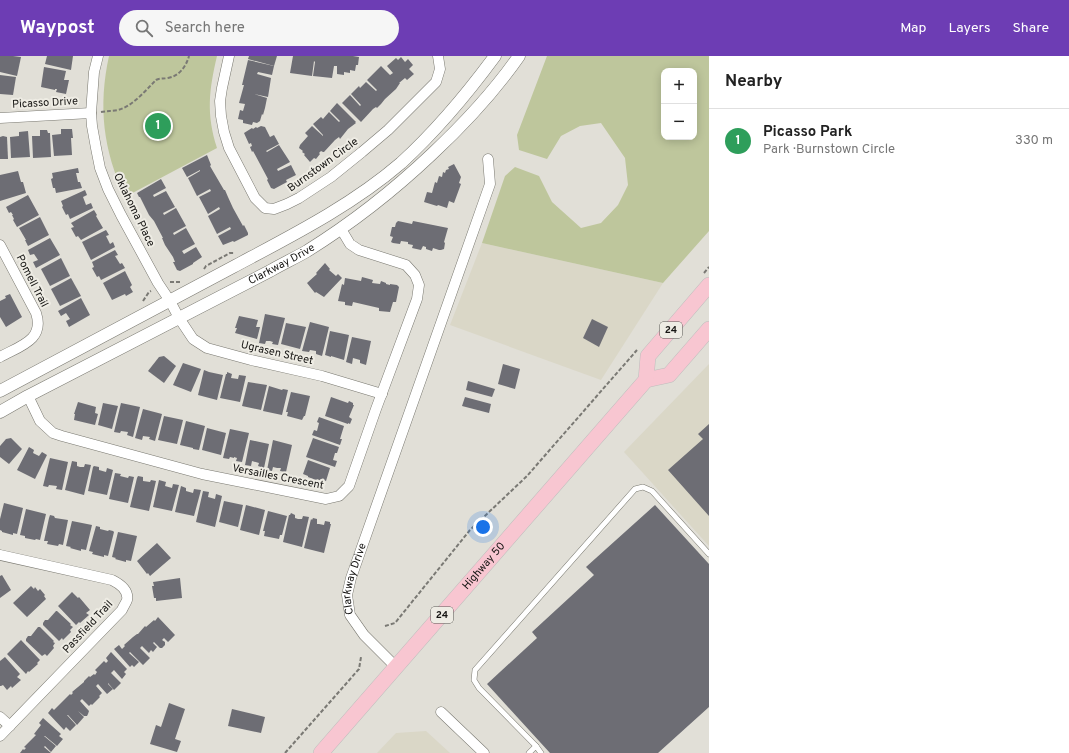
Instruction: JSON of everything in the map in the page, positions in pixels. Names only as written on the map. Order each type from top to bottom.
[{"type":"main road","name":"24","points":[[706,279],[648,356],[646,380],[669,375],[709,329]]},
{"type":"main road","name":"Highway 50","points":[[321,753],[646,380]]},
{"type":"street","name":"Oklahoma Place","points":[[98,56],[94,72],[91,113],[100,168],[108,189],[158,283],[179,318]]},
{"type":"street","name":"Burnstown Circle","points":[[229,56],[220,101],[221,116],[229,148],[255,198],[265,208],[274,209],[287,204],[330,176],[388,130],[436,82],[440,69],[438,56]]},
{"type":"street","name":"Clarkway Drive","points":[[0,391],[326,216],[365,191],[400,163],[435,129],[480,77],[495,56]]},
{"type":"street","name":"Clarkway Drive","points":[[0,412],[306,251],[341,229],[372,207],[417,168],[456,131],[505,76],[519,56]]},
{"type":"street","name":"Picasso Drive","points":[[0,118],[91,113]]},
{"type":"street","name":"Clarkway Drive","points":[[396,668],[360,630],[350,615],[347,595],[351,578],[490,184],[488,159]]},
{"type":"street","name":"Versailles Crescent","points":[[28,396],[40,421],[53,433],[62,436],[202,474],[326,499],[339,496],[349,486],[416,299],[419,285],[415,275],[406,265],[359,250],[350,244],[341,229]]},
{"type":"street","name":"Pomell Trail","points":[[0,245],[36,313],[38,328],[36,335],[31,340],[0,357]]},
{"type":"street","name":"Ugrasen Street","points":[[179,318],[193,339],[207,348],[251,360],[322,376],[382,394]]},
{"type":"street","name":"Passfield Trail","points":[[0,555],[112,580],[120,584],[125,590],[127,600],[122,610],[0,736]]},
{"type":"street","points":[[441,712],[484,753]]},
{"type":"street","points":[[0,717],[10,726]]},
{"type":"lane","points":[[541,753],[536,746],[479,688],[474,680],[475,670],[634,489],[643,487],[652,491],[709,554]]},
{"type":"lane","points":[[529,753],[536,746]]},
{"type":"path","points":[[101,112],[122,108],[134,100],[156,80],[175,76],[185,67],[189,56]]},
{"type":"path","points":[[706,279],[709,267]]},
{"type":"path","points":[[385,626],[395,623],[470,530],[527,476],[641,345]]},
{"type":"path","points":[[285,753],[360,669],[361,657]]},
{"type":"shaded area","points":[[482,243],[663,283],[601,380],[450,325]]},
{"type":"shaded area","points":[[709,364],[709,546],[624,452]]},
{"type":"shaded area","points":[[426,731],[450,753],[377,753],[396,733]]},
{"type":"green space","points":[[109,56],[217,56],[212,80],[210,113],[217,148],[125,197],[107,145],[105,128],[103,110]]},
{"type":"green space","points":[[547,56],[709,56],[709,231],[663,283],[482,243],[505,176],[515,167],[539,176],[552,202],[581,228],[601,223],[618,205],[628,185],[625,158],[601,123],[580,126],[561,136],[547,159],[519,150],[517,135]]},
{"type":"building","points":[[0,56],[21,57],[17,76],[0,72]]},
{"type":"building","points":[[47,56],[73,56],[71,70],[45,64]]},
{"type":"building","points":[[249,56],[277,56],[274,66],[248,59]]},
{"type":"building","points":[[293,56],[359,57],[358,65],[356,65],[355,71],[350,70],[350,73],[344,72],[344,75],[337,74],[337,66],[334,66],[332,78],[313,76],[314,61],[312,76],[290,73]]},
{"type":"building","points":[[401,57],[405,62],[408,59],[413,65],[409,69],[414,74],[407,80],[405,78],[399,83],[396,89],[377,108],[376,107],[373,109],[361,122],[342,103],[350,95],[360,106],[361,105],[351,94],[359,86],[360,88],[366,82],[376,91],[377,90],[367,80],[381,66],[390,75],[393,73],[387,66],[396,58],[398,60]]},
{"type":"building","points":[[248,60],[274,66],[272,75],[258,72],[257,74],[271,78],[268,97],[254,94],[267,98],[260,121],[257,123],[253,122],[252,125],[243,123],[243,120],[238,119],[240,110],[243,111],[245,104],[239,103],[244,85],[242,85]]},
{"type":"building","points":[[44,67],[66,71],[64,80],[69,80],[66,94],[56,92],[57,89],[55,90],[41,87]]},
{"type":"building","points":[[0,75],[16,77],[13,95],[0,94]]},
{"type":"building","points":[[337,103],[356,123],[348,129],[340,139],[339,137],[335,140],[324,152],[321,151],[316,159],[314,158],[310,162],[302,152],[303,151],[299,148],[308,136],[305,133],[312,126],[323,136],[313,124],[321,117],[323,119],[329,112],[339,122],[340,121],[330,111]]},
{"type":"building","points":[[261,126],[265,127],[270,137],[274,135],[279,144],[266,151],[267,152],[279,145],[290,162],[277,169],[278,171],[291,165],[296,175],[274,189],[271,188],[267,180],[268,179],[253,151],[252,152],[250,147],[252,146],[251,143],[249,144],[244,133],[252,128]]},
{"type":"building","points":[[61,129],[72,129],[72,155],[54,156],[52,135],[61,134]]},
{"type":"building","points":[[40,130],[47,130],[48,133],[50,133],[51,157],[33,158],[32,136],[40,136]]},
{"type":"building","points":[[28,131],[30,157],[11,158],[10,137],[19,136],[19,132]]},
{"type":"building","points":[[0,137],[7,137],[8,159],[0,159]]},
{"type":"building","points":[[207,155],[211,165],[210,166],[225,190],[233,208],[248,233],[248,235],[234,242],[233,241],[223,245],[218,236],[231,229],[230,227],[217,234],[208,216],[220,209],[219,207],[208,214],[199,197],[211,191],[210,189],[197,196],[188,178],[200,170],[187,177],[182,168]]},
{"type":"building","points":[[454,164],[461,177],[459,183],[461,184],[454,203],[449,201],[447,208],[424,202],[427,192],[432,193],[435,182],[437,183],[439,176],[442,177],[443,172],[445,173],[446,170],[449,169],[448,167]]},
{"type":"building","points":[[78,168],[79,173],[76,173],[78,182],[80,182],[82,188],[56,193],[51,179],[53,178],[52,173]]},
{"type":"building","points":[[18,171],[26,193],[0,201],[0,175]]},
{"type":"building","points":[[161,179],[166,188],[153,195],[154,197],[166,191],[175,207],[163,213],[164,215],[176,208],[186,226],[173,233],[174,235],[186,228],[195,244],[182,251],[184,254],[196,247],[202,257],[180,271],[177,270],[173,262],[175,262],[173,257],[137,193]]},
{"type":"building","points":[[85,190],[87,195],[83,197],[86,205],[91,203],[93,208],[70,219],[62,207],[61,201]]},
{"type":"building","points":[[28,195],[39,215],[17,227],[13,220],[13,215],[11,212],[9,213],[6,207]]},
{"type":"building","points":[[94,210],[103,228],[81,240],[78,236],[76,237],[71,228],[74,227],[71,223]]},
{"type":"building","points":[[40,217],[49,235],[28,246],[19,228]]},
{"type":"building","points":[[398,221],[412,224],[413,221],[448,228],[444,242],[444,249],[439,250],[433,248],[432,251],[423,246],[421,250],[412,248],[413,245],[408,244],[408,242],[401,241],[400,244],[391,242],[393,237],[390,236],[392,227],[395,227]]},
{"type":"building","points":[[106,230],[109,235],[106,236],[110,244],[113,242],[115,247],[91,260],[82,242]]},
{"type":"building","points":[[50,238],[60,255],[36,268],[33,262],[38,260],[34,254],[30,255],[28,250]]},
{"type":"building","points":[[115,250],[118,255],[115,256],[120,264],[122,263],[125,268],[101,280],[99,276],[97,277],[92,268],[94,267],[92,262]]},
{"type":"building","points":[[61,258],[70,276],[50,286],[41,269]]},
{"type":"building","points":[[325,263],[330,269],[329,270],[336,276],[338,274],[342,278],[324,297],[316,292],[315,293],[307,283],[317,274],[316,273]]},
{"type":"building","points":[[125,271],[132,285],[130,287],[133,292],[126,296],[125,294],[112,300],[103,283]]},
{"type":"building","points":[[362,277],[373,280],[372,283],[380,284],[381,281],[390,285],[397,285],[399,287],[396,302],[393,302],[390,312],[379,311],[379,308],[353,302],[352,306],[345,305],[345,302],[338,301],[345,278],[361,281]]},
{"type":"building","points":[[71,278],[81,296],[60,306],[51,289]]},
{"type":"building","points":[[10,294],[22,317],[6,327],[0,317],[0,301],[6,298],[5,296]]},
{"type":"building","points":[[81,298],[90,315],[69,327],[66,321],[70,319],[66,313],[61,316],[58,311]]},
{"type":"building","points":[[265,314],[285,318],[278,345],[272,344],[273,342],[270,341],[266,341],[265,344],[259,343]]},
{"type":"building","points":[[239,316],[258,320],[256,327],[260,327],[257,339],[235,333]]},
{"type":"building","points":[[592,319],[608,327],[599,347],[583,338]]},
{"type":"building","points":[[310,322],[329,327],[322,356],[316,354],[316,351],[302,351]]},
{"type":"building","points":[[286,323],[306,327],[300,349],[281,344]]},
{"type":"building","points":[[330,331],[349,335],[344,360],[325,355]]},
{"type":"building","points":[[352,337],[371,341],[366,365],[360,363],[360,360],[353,358],[352,364],[346,362]]},
{"type":"building","points":[[164,356],[176,366],[164,383],[148,371],[159,357]]},
{"type":"building","points":[[183,363],[201,369],[191,392],[173,385]]},
{"type":"building","points":[[503,364],[520,369],[515,389],[498,384]]},
{"type":"building","points":[[204,370],[223,375],[217,400],[198,395]]},
{"type":"building","points":[[227,372],[232,374],[231,378],[238,379],[239,375],[246,376],[240,402],[220,398]]},
{"type":"building","points":[[468,381],[495,389],[492,397],[466,390]]},
{"type":"building","points":[[248,382],[267,385],[261,410],[242,406]]},
{"type":"building","points":[[269,386],[282,390],[288,390],[282,415],[263,411]]},
{"type":"building","points":[[291,392],[310,396],[305,416],[302,420],[287,416],[288,412],[286,412]]},
{"type":"building","points":[[331,397],[348,403],[349,401],[353,403],[354,405],[349,417],[352,419],[350,424],[325,416]]},
{"type":"building","points":[[465,397],[491,404],[489,413],[462,406]]},
{"type":"building","points":[[78,402],[96,407],[95,413],[98,414],[95,425],[74,420],[74,414]]},
{"type":"building","points":[[103,403],[118,406],[112,429],[98,425]]},
{"type":"building","points":[[121,403],[140,407],[133,437],[127,435],[128,432],[114,432]]},
{"type":"building","points":[[143,409],[162,414],[155,441],[149,439],[150,437],[143,436],[142,440],[135,438]]},
{"type":"building","points":[[164,416],[183,420],[177,444],[158,440]]},
{"type":"building","points":[[319,417],[344,426],[340,439],[342,439],[340,445],[312,435],[314,430],[317,431],[319,423],[317,422]]},
{"type":"building","points":[[186,421],[205,426],[199,450],[180,445]]},
{"type":"building","points":[[709,424],[709,516],[668,470],[703,439],[698,434]]},
{"type":"building","points":[[207,428],[226,433],[221,455],[202,450]]},
{"type":"building","points":[[230,429],[249,433],[242,462],[236,461],[237,458],[234,457],[230,457],[229,459],[223,458]]},
{"type":"building","points":[[11,438],[22,449],[9,464],[0,457],[0,446],[6,439]]},
{"type":"building","points":[[313,438],[339,447],[333,460],[337,461],[335,467],[306,457]]},
{"type":"building","points":[[250,440],[269,444],[264,468],[258,466],[259,463],[252,461],[251,466],[245,465]]},
{"type":"building","points":[[273,440],[292,445],[286,472],[280,471],[281,468],[273,467],[272,471],[267,470]]},
{"type":"building","points":[[29,447],[34,450],[33,453],[39,456],[42,452],[47,455],[35,479],[17,470]]},
{"type":"building","points":[[50,458],[68,462],[62,490],[56,489],[57,486],[43,486]]},
{"type":"building","points":[[308,460],[330,468],[326,481],[316,480],[303,474]]},
{"type":"building","points":[[72,461],[77,462],[77,466],[80,467],[84,467],[85,464],[91,465],[84,495],[65,490]]},
{"type":"building","points":[[94,466],[99,467],[99,470],[106,472],[107,468],[113,470],[107,495],[88,491]]},
{"type":"building","points":[[115,473],[121,474],[120,476],[128,478],[129,476],[134,477],[128,503],[109,499]]},
{"type":"building","points":[[138,476],[143,477],[143,481],[156,481],[149,511],[130,507]]},
{"type":"building","points":[[159,480],[166,482],[165,486],[172,488],[173,484],[179,485],[172,511],[153,507]]},
{"type":"building","points":[[181,486],[186,488],[186,491],[193,493],[194,489],[201,490],[194,516],[175,512]]},
{"type":"building","points":[[203,491],[209,492],[208,497],[215,499],[216,494],[222,496],[215,527],[196,522]]},
{"type":"building","points":[[224,501],[243,505],[238,527],[219,522]]},
{"type":"building","points":[[4,503],[23,508],[17,534],[13,533],[13,535],[0,530],[0,519]]},
{"type":"building","points":[[246,505],[265,510],[259,535],[240,530]]},
{"type":"building","points":[[655,505],[709,564],[709,707],[658,753],[550,753],[487,684],[537,638],[532,632],[594,575],[586,567]]},
{"type":"building","points":[[26,509],[46,514],[40,540],[25,538],[25,536],[20,535]]},
{"type":"building","points":[[268,511],[287,516],[282,535],[280,535],[279,539],[264,536],[265,531],[263,531]]},
{"type":"building","points":[[291,513],[298,519],[302,519],[303,516],[309,517],[302,547],[283,542],[289,515]]},
{"type":"building","points":[[50,515],[54,516],[55,518],[68,520],[63,545],[59,544],[58,546],[47,544],[48,541],[44,541]]},
{"type":"building","points":[[313,518],[317,519],[317,524],[324,525],[325,521],[330,522],[331,524],[324,553],[304,548],[311,519],[312,520]]},
{"type":"building","points":[[72,521],[92,525],[86,550],[81,549],[81,551],[66,546]]},
{"type":"building","points":[[96,526],[100,527],[100,529],[114,532],[108,556],[104,555],[104,557],[92,554],[93,552],[89,551]]},
{"type":"building","points":[[118,532],[137,536],[131,561],[126,560],[126,562],[112,557]]},
{"type":"building","points":[[157,543],[171,558],[150,576],[137,561]]},
{"type":"building","points":[[2,575],[11,590],[0,598],[0,576]]},
{"type":"building","points":[[180,578],[182,598],[156,601],[152,586],[154,586],[153,582]]},
{"type":"building","points":[[31,586],[34,589],[35,587],[38,591],[40,589],[45,595],[44,596],[46,599],[27,617],[13,603]]},
{"type":"building","points":[[72,592],[78,598],[79,597],[90,610],[86,613],[89,615],[76,625],[58,606]]},
{"type":"building","points":[[56,611],[73,627],[70,630],[71,632],[63,640],[62,638],[59,641],[43,625],[45,620],[48,620]]},
{"type":"building","points":[[158,617],[175,635],[168,642],[164,638],[162,640],[165,642],[165,645],[162,648],[154,642],[153,643],[157,647],[153,652],[151,650],[149,653],[142,646],[140,648],[150,658],[143,665],[130,652],[129,653],[139,662],[134,667],[132,665],[130,667],[114,649],[119,645],[122,649],[125,646],[124,645],[138,634],[145,626],[146,627],[154,620],[155,621]]},
{"type":"building","points":[[38,627],[40,627],[55,643],[53,646],[54,648],[47,656],[45,654],[42,656],[26,641],[28,636],[31,636]]},
{"type":"building","points":[[21,640],[40,660],[37,663],[38,664],[26,674],[7,654]]},
{"type":"building","points":[[111,652],[127,669],[124,672],[126,674],[122,679],[114,670],[111,673],[121,683],[114,690],[108,683],[113,689],[107,694],[98,684],[96,686],[102,693],[92,705],[91,704],[89,706],[82,699],[80,701],[89,711],[87,716],[84,716],[78,711],[84,717],[77,725],[67,715],[76,725],[70,731],[66,727],[64,730],[48,713],[52,708],[54,710],[70,694],[71,695],[73,693],[72,692],[89,676],[95,675],[97,672],[95,670],[104,661],[106,663],[108,661],[106,658]]},
{"type":"building","points":[[5,657],[20,674],[17,677],[21,680],[12,688],[11,686],[7,690],[3,685],[0,686],[0,661]]},
{"type":"building","points":[[169,703],[185,709],[175,739],[181,741],[177,752],[150,744],[156,725],[161,727]]},
{"type":"building","points":[[232,709],[265,717],[261,733],[228,726]]},
{"type":"building","points":[[43,718],[61,734],[59,736],[63,739],[57,746],[44,736],[56,746],[51,752],[45,746],[44,747],[51,753],[20,753],[36,735],[34,734],[41,725],[39,723]]},
{"type":"place","name":"Picasso Park","points":[[158,126]]}]
